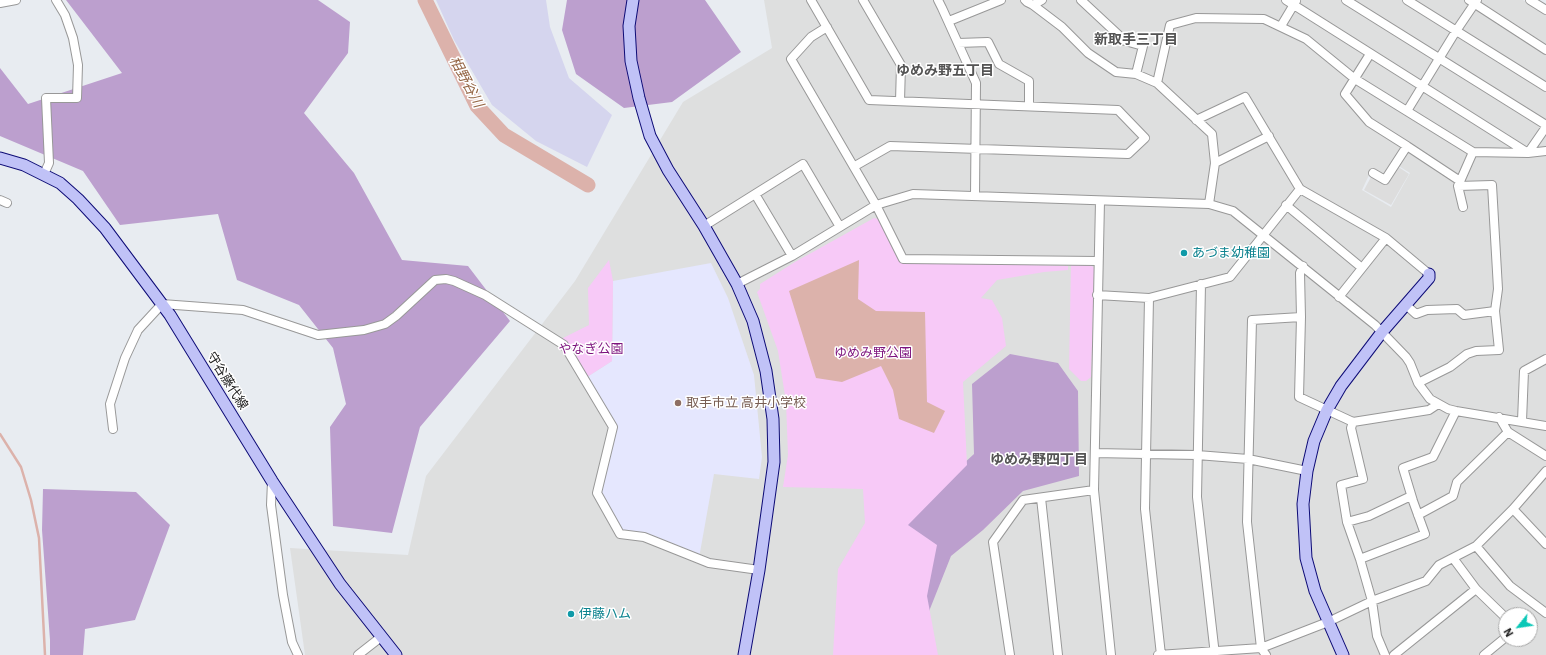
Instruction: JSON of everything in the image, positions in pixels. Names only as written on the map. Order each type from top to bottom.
[{"type":"street","points":[[0,3],[16,0]]},
{"type":"street","points":[[44,174],[49,163],[46,98],[77,98],[78,65],[73,38],[65,16],[56,0]]},
{"type":"street","points":[[632,0],[630,26],[631,61],[638,98],[650,136],[668,170],[704,226],[737,284],[753,321],[766,371],[773,419],[774,462],[759,570],[744,655]]},
{"type":"street","points":[[811,0],[869,100],[1118,110],[1145,138],[1128,154],[890,146],[855,166]]},
{"type":"street","points":[[863,0],[901,66],[900,101]]},
{"type":"street","points":[[938,0],[949,21],[976,83],[975,196]]},
{"type":"street","points":[[949,21],[1001,0]]},
{"type":"street","points":[[1025,0],[1062,27],[1088,53],[1116,72],[1136,74],[1157,83],[1212,134],[1215,163],[1209,204]]},
{"type":"street","points":[[1033,5],[1042,0]]},
{"type":"street","points":[[1081,0],[1125,41],[1143,46],[1136,74]]},
{"type":"street","points":[[1286,0],[1295,2],[1370,54],[1528,153]]},
{"type":"street","points":[[1346,0],[1546,126],[1528,153]]},
{"type":"street","points":[[1407,0],[1546,87]]},
{"type":"street","points":[[1530,0],[1545,7]]},
{"type":"street","points":[[1407,111],[1473,1],[1546,50]]},
{"type":"street","points":[[1281,26],[1295,2]]},
{"type":"street","points":[[1157,83],[1170,25],[1196,18],[1264,19],[1306,39],[1356,78],[1473,152],[1528,153],[1546,151]]},
{"type":"street","points":[[827,27],[811,37],[792,59],[855,166],[903,259],[1097,261]]},
{"type":"street","points":[[958,43],[988,42],[999,64],[1029,82],[1028,106]]},
{"type":"street","points":[[1370,54],[1345,94],[1369,122],[1407,146],[1459,183],[1492,185],[1498,289],[1495,311],[1499,350],[1476,351],[1467,354],[1450,368],[1418,383]]},
{"type":"street","points":[[1196,120],[1245,96],[1300,189],[1386,238],[1429,274],[1429,278],[1382,332],[1340,386],[1326,410],[1314,441],[1307,472],[1303,504],[1306,558],[1315,591],[1343,655]]},
{"type":"street","points":[[1215,163],[1269,136]]},
{"type":"street","points":[[1373,173],[1384,180],[1407,146]]},
{"type":"street","points":[[1463,207],[1459,183],[1473,152]]},
{"type":"street","name":"守谷藤代線","points":[[0,158],[24,165],[60,183],[78,199],[105,228],[162,304],[272,481],[340,584],[396,655]]},
{"type":"street","points":[[704,226],[803,164],[840,227]]},
{"type":"street","points":[[1097,295],[1149,298],[1230,277],[1300,189]]},
{"type":"street","points":[[755,194],[792,256]]},
{"type":"street","points":[[737,284],[792,256],[876,205],[913,194],[1209,204],[1233,211],[1375,325],[1406,357],[1418,383],[1430,400],[1448,409],[1456,411],[1546,426]]},
{"type":"street","points":[[1100,201],[1097,261],[1094,490],[1111,655]]},
{"type":"street","points":[[1286,205],[1362,268]]},
{"type":"street","points":[[1339,297],[1386,238]]},
{"type":"street","points":[[1303,266],[1300,272],[1301,317],[1299,398],[1353,422],[1429,410],[1438,404]]},
{"type":"street","points":[[113,429],[110,404],[124,358],[138,330],[162,304],[243,310],[318,334],[364,330],[385,324],[396,316],[435,280],[454,280],[485,295],[564,344],[613,427],[597,493],[620,534],[644,538],[698,560],[759,570]]},
{"type":"street","points":[[1201,284],[1196,497],[1215,653]]},
{"type":"street","points":[[1149,298],[1144,509],[1161,655]]},
{"type":"street","points":[[1406,305],[1416,314],[1427,310],[1457,309],[1464,315],[1495,311]]},
{"type":"street","points":[[1264,652],[1247,522],[1252,320],[1301,317]]},
{"type":"street","points":[[1522,421],[1524,371],[1546,359]]},
{"type":"street","points":[[1360,559],[1425,534],[1411,496],[1403,468],[1433,457],[1456,411]]},
{"type":"street","points":[[1499,418],[1508,432],[1546,456]]},
{"type":"street","points":[[1353,422],[1351,428],[1363,479],[1341,486],[1347,522],[1360,559],[1372,601],[1377,636],[1385,655]]},
{"type":"street","points":[[1418,515],[1453,496],[1457,482],[1508,432]]},
{"type":"street","points":[[1095,453],[1198,455],[1248,459],[1307,472]]},
{"type":"street","points":[[1158,655],[1264,652],[1372,601],[1426,581],[1439,565],[1476,546],[1513,509],[1546,471]]},
{"type":"street","points":[[272,481],[271,505],[284,595],[292,642],[298,655]]},
{"type":"street","points":[[1010,655],[994,542],[1023,500],[1094,490]]},
{"type":"street","points":[[1347,522],[1369,516],[1411,496]]},
{"type":"street","points":[[1041,498],[1058,655]]},
{"type":"street","points":[[1513,509],[1546,544]]},
{"type":"street","points":[[1476,546],[1510,586],[1546,613]]},
{"type":"street","points":[[1453,558],[1476,589],[1498,610]]},
{"type":"street","points":[[1394,655],[1476,589]]},
{"type":"street","points":[[358,655],[381,637]]},
{"type":"street","points":[[1484,655],[1498,644]]},
{"type":"shaded area","points":[[66,0],[318,0],[350,22],[348,53],[304,113],[354,173],[402,260],[468,266],[510,321],[420,427],[392,533],[333,526],[330,427],[346,404],[333,348],[299,305],[237,280],[218,214],[120,225],[83,171],[0,136],[0,68],[28,104],[122,73]]},
{"type":"shaded area","points":[[436,0],[546,0],[550,27],[569,78],[612,115],[587,167],[536,141],[492,105],[454,40]]},
{"type":"shaded area","points":[[567,0],[705,0],[741,52],[672,102],[624,108],[576,74],[562,30]]},
{"type":"shaded area","points":[[764,0],[1523,0],[1546,14],[1546,655],[305,655],[290,548],[408,555],[426,476],[575,281],[683,102],[772,48]],"holes":[[[1397,165],[1410,173],[1391,207],[1362,190],[1369,175],[1385,182]]]},
{"type":"shaded area","points":[[1397,166],[1409,174],[1391,205],[1364,190],[1371,177],[1385,184]]},
{"type":"shaded area","points":[[859,260],[858,299],[876,311],[925,312],[927,402],[945,411],[934,433],[899,419],[893,390],[881,366],[842,382],[816,378],[789,291]]},
{"type":"shaded area","name":"取手市立 高井小学校","points":[[711,263],[728,298],[754,375],[762,457],[759,479],[714,474],[699,558],[623,532],[601,493],[613,427],[584,379],[612,361],[613,281]]},
{"type":"shaded area","points":[[1010,354],[1058,363],[1078,391],[1079,476],[1023,491],[983,530],[951,556],[922,629],[846,566],[911,512],[974,454],[972,384]]},
{"type":"shaded area","points":[[43,489],[136,492],[170,525],[135,620],[85,629],[83,655],[50,655],[42,530]]},
{"type":"green space","name":"ゆめみ野公園","points":[[874,218],[878,219],[902,262],[1068,266],[1068,270],[1044,272],[997,280],[981,298],[992,300],[1002,318],[1006,346],[963,382],[967,465],[908,525],[937,545],[927,596],[938,655],[833,655],[838,569],[865,523],[863,489],[783,487],[788,455],[786,402],[778,351],[757,292],[760,289],[760,284],[795,262]]},
{"type":"green space","name":"やなぎ公園","points":[[609,260],[613,281],[612,361],[584,379],[559,340],[589,325],[588,288]]},
{"type":"green space","points":[[1071,264],[1091,265],[1094,268],[1091,377],[1086,381],[1081,381],[1069,369]]},
{"type":"waterway","name":"相野谷川","points":[[425,0],[477,106],[504,135],[588,185]]},
{"type":"waterway","points":[[0,434],[21,467],[31,500],[39,538],[45,655]]},
{"type":"place","name":"あづま幼稚園","points":[[1184,253]]},
{"type":"place","name":"取手市立 高井小学校","points":[[678,403]]},
{"type":"place","name":"伊藤ハム","points":[[571,614]]},
{"type":"district","name":"新取手三丁目","points":[[1136,40]]},
{"type":"district","name":"ゆめみ野五丁目","points":[[945,71]]},
{"type":"district","name":"ゆめみ野四丁目","points":[[1039,460]]}]
